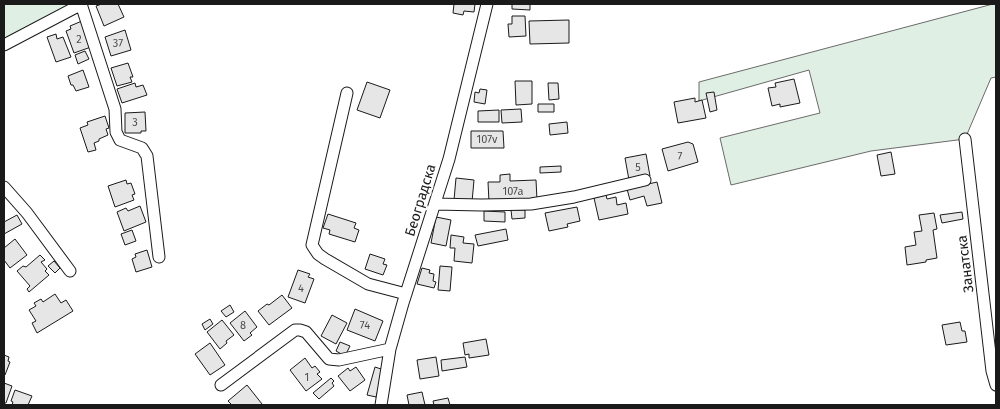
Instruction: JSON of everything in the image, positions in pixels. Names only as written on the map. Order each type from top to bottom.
[{"type":"street","name":"Београдска","points":[[381,405],[390,349],[449,160],[486,4]]},
{"type":"street","points":[[4,45],[76,5],[115,109],[116,132],[120,140],[142,148],[148,156],[160,256]]},
{"type":"street","points":[[346,93],[312,245],[318,254],[325,259],[368,284],[406,294]]},
{"type":"street","name":"Занатска","points":[[965,140],[992,371],[996,386]]},
{"type":"street","points":[[435,204],[531,204],[574,197],[645,180]]},
{"type":"street","points":[[4,187],[27,213],[70,271]]},
{"type":"street","points":[[221,385],[296,330],[306,332],[329,359],[333,360],[390,349]]},
{"type":"green space","points":[[4,4],[69,4],[72,9],[4,45]]},
{"type":"green space","points":[[996,4],[996,77],[991,78],[965,139],[871,151],[731,185],[720,138],[820,113],[809,70],[699,101],[699,82]]},
{"type":"building","points":[[118,4],[124,17],[104,26],[96,6]]},
{"type":"building","points":[[454,4],[475,4],[474,12],[464,11],[463,15],[453,13]]},
{"type":"building","points":[[512,4],[530,4],[530,10],[512,9]]},
{"type":"building","points":[[512,16],[525,16],[526,36],[509,37],[508,24],[512,24]]},
{"type":"building","points":[[569,20],[569,43],[530,44],[529,21]]},
{"type":"building","points":[[82,21],[91,47],[74,53],[66,31],[71,29],[70,26]]},
{"type":"building","points":[[125,30],[131,50],[111,56],[105,37]]},
{"type":"building","points":[[56,34],[57,39],[63,37],[71,57],[56,62],[47,37]]},
{"type":"building","points":[[85,51],[89,59],[78,64],[75,55]]},
{"type":"building","points":[[128,63],[133,77],[130,77],[132,82],[117,86],[111,68]]},
{"type":"building","points":[[83,70],[89,87],[76,91],[73,85],[71,85],[68,76]]},
{"type":"building","points":[[794,79],[800,103],[780,107],[780,104],[772,106],[768,88],[776,87],[775,83]]},
{"type":"building","points":[[515,81],[532,81],[532,104],[516,105]]},
{"type":"building","points":[[367,82],[390,90],[380,118],[357,110]]},
{"type":"building","points":[[135,83],[136,87],[143,85],[147,95],[122,103],[117,89]]},
{"type":"building","points":[[548,83],[558,83],[559,99],[549,100]]},
{"type":"building","points":[[480,89],[487,90],[485,104],[474,102],[475,92],[479,93]]},
{"type":"building","points":[[714,92],[717,110],[710,112],[706,93]]},
{"type":"building","points":[[695,98],[695,102],[702,100],[706,118],[678,123],[674,102]]},
{"type":"building","points":[[538,104],[554,104],[554,112],[538,112]]},
{"type":"building","points":[[521,109],[522,122],[502,123],[501,110]]},
{"type":"building","points":[[499,110],[499,122],[478,122],[478,111]]},
{"type":"building","points":[[145,112],[146,131],[141,131],[141,133],[125,133],[125,113]]},
{"type":"building","points":[[105,116],[109,128],[106,129],[108,135],[94,143],[96,150],[88,152],[80,128],[88,125],[87,122]]},
{"type":"building","points":[[567,122],[568,133],[550,135],[549,124]]},
{"type":"building","points":[[471,131],[503,131],[504,148],[471,148]]},
{"type":"building","points":[[688,142],[693,144],[698,162],[668,171],[662,149]]},
{"type":"building","points":[[891,152],[895,174],[881,176],[877,155]]},
{"type":"building","points":[[646,154],[650,176],[629,180],[625,158]]},
{"type":"building","points":[[561,166],[561,172],[540,173],[540,167]]},
{"type":"building","points":[[510,174],[510,181],[536,180],[537,200],[489,202],[488,182],[500,182],[500,175]]},
{"type":"building","points":[[456,178],[474,180],[472,202],[454,200]]},
{"type":"building","points":[[126,180],[127,184],[131,183],[135,194],[132,195],[134,200],[115,207],[108,186]]},
{"type":"building","points":[[657,182],[662,203],[647,206],[644,196],[630,200],[627,189]]},
{"type":"building","points":[[606,195],[607,199],[616,197],[617,205],[626,203],[628,214],[599,220],[594,198]]},
{"type":"building","points":[[140,206],[146,222],[124,231],[117,212],[126,208],[128,211]]},
{"type":"building","points":[[577,207],[580,221],[567,224],[568,227],[549,231],[545,213]]},
{"type":"building","points":[[511,210],[525,210],[525,218],[512,219]]},
{"type":"building","points":[[484,211],[505,212],[505,222],[484,221]]},
{"type":"building","points":[[962,212],[963,219],[942,223],[940,215]]},
{"type":"building","points":[[934,213],[937,229],[933,230],[937,258],[907,265],[905,247],[916,245],[914,232],[922,231],[919,215]]},
{"type":"building","points":[[328,214],[356,223],[354,228],[359,230],[355,242],[329,234],[330,230],[323,228]]},
{"type":"building","points":[[17,215],[22,224],[4,234],[4,222]]},
{"type":"building","points":[[436,217],[451,220],[446,246],[431,243]]},
{"type":"building","points":[[506,229],[508,240],[478,246],[475,235]]},
{"type":"building","points":[[132,230],[136,241],[125,245],[121,234]]},
{"type":"building","points":[[451,235],[464,237],[463,243],[474,244],[472,263],[454,261],[455,248],[450,248]]},
{"type":"building","points":[[15,239],[27,255],[10,268],[4,260],[4,248]]},
{"type":"building","points":[[147,250],[152,267],[136,272],[132,259],[136,257],[135,254]]},
{"type":"building","points":[[370,254],[385,259],[383,264],[387,265],[383,275],[365,269]]},
{"type":"building","points":[[40,255],[45,260],[41,262],[49,275],[29,292],[27,289],[30,286],[17,271],[23,266],[26,267]]},
{"type":"building","points":[[54,261],[60,268],[55,273],[48,266]]},
{"type":"building","points":[[440,266],[452,267],[450,291],[438,290]]},
{"type":"building","points":[[422,268],[430,270],[429,273],[434,274],[433,281],[436,282],[434,288],[417,284]]},
{"type":"building","points":[[298,270],[310,274],[308,277],[314,279],[305,303],[288,297]]},
{"type":"building","points":[[55,294],[61,303],[66,300],[73,311],[37,333],[32,323],[36,321],[29,310],[36,306],[34,303],[41,299],[43,302]]},
{"type":"building","points":[[282,295],[292,308],[269,325],[258,311]]},
{"type":"building","points":[[230,305],[234,312],[226,317],[221,311]]},
{"type":"building","points":[[355,309],[383,321],[375,341],[347,330]]},
{"type":"building","points":[[245,311],[257,327],[250,333],[252,335],[244,341],[230,323]]},
{"type":"building","points":[[332,315],[347,323],[336,344],[321,336]]},
{"type":"building","points":[[210,319],[213,324],[205,330],[202,324]]},
{"type":"building","points":[[222,320],[234,335],[220,349],[207,332]]},
{"type":"building","points":[[960,322],[962,331],[965,331],[967,342],[946,345],[942,325]]},
{"type":"building","points":[[486,339],[489,355],[469,358],[469,354],[465,355],[463,343]]},
{"type":"building","points":[[340,342],[350,346],[345,356],[336,351]]},
{"type":"building","points":[[210,343],[225,365],[210,375],[195,354]]},
{"type":"building","points":[[4,355],[9,357],[8,361],[10,362],[5,375],[4,375]]},
{"type":"building","points":[[436,357],[439,376],[420,379],[417,360]]},
{"type":"building","points":[[465,357],[467,367],[442,371],[441,360]]},
{"type":"building","points":[[305,358],[312,368],[315,366],[320,372],[317,374],[322,379],[306,391],[290,370]]},
{"type":"building","points":[[356,367],[365,380],[350,391],[338,376],[348,368],[350,371]]},
{"type":"building","points":[[375,367],[384,370],[376,397],[367,395]]},
{"type":"building","points":[[331,378],[334,381],[332,383],[334,386],[319,399],[313,393]]},
{"type":"building","points":[[4,383],[12,386],[6,403],[4,403]]},
{"type":"building","points":[[247,385],[262,404],[232,405],[228,401]]},
{"type":"building","points":[[15,390],[32,396],[28,405],[12,405],[13,402],[11,401]]},
{"type":"building","points":[[422,392],[425,405],[409,405],[407,395]]},
{"type":"building","points":[[448,398],[450,405],[434,405],[433,401]]}]
